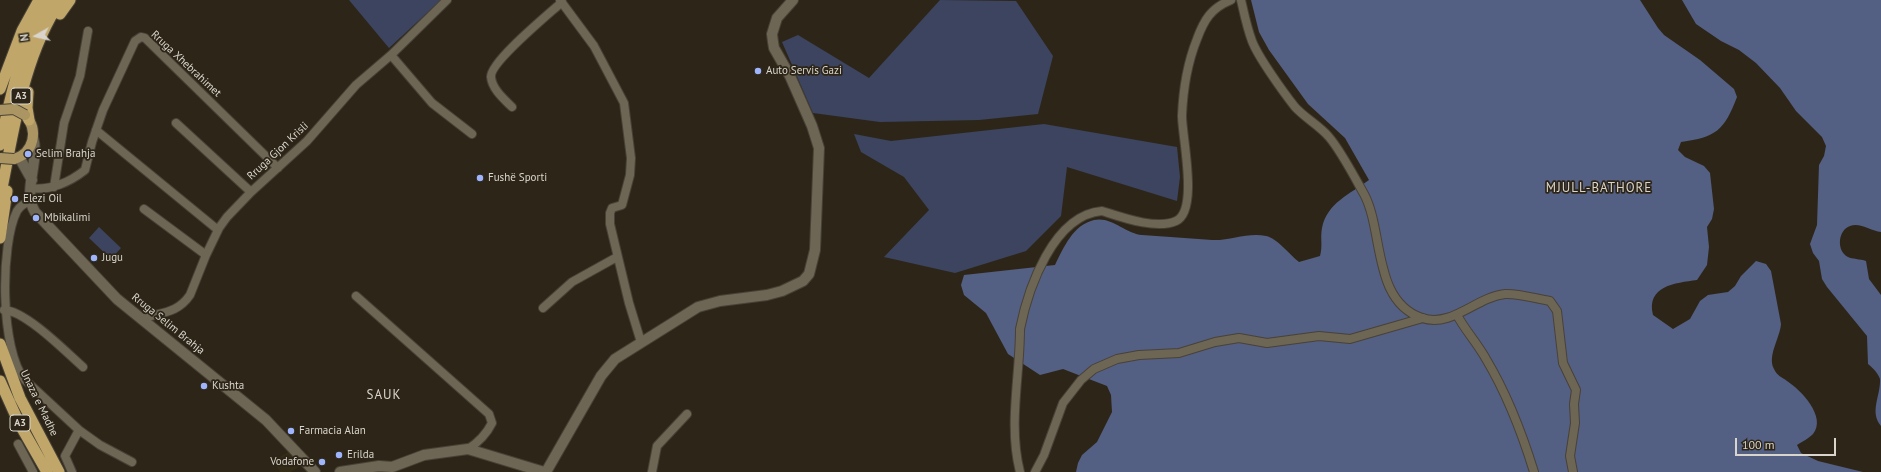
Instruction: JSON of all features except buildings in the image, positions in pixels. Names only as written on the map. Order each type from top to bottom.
[{"type":"highway","points":[[0,88],[22,31],[39,0]]},
{"type":"highway","name":"A3","points":[[0,145],[20,61],[28,39],[49,0]]},
{"type":"highway","name":"A3","points":[[0,198],[26,76],[38,42],[61,0]]},
{"type":"highway","points":[[27,117],[28,97],[38,59],[55,21],[70,0]]},
{"type":"highway","points":[[0,238],[7,189],[11,171],[17,158]]},
{"type":"highway","name":"Unaza e Madhe","points":[[0,344],[20,398],[60,472]]},
{"type":"highway","name":"A3","points":[[1,383],[19,423],[47,472]]},
{"type":"main road","points":[[0,110],[14,109],[27,117],[32,127],[33,137],[29,149],[17,158],[0,158]]},
{"type":"street","name":"Rruga Gjon Krisli","points":[[141,319],[177,309],[185,303],[190,295],[218,230],[227,217],[250,192],[307,141],[356,85],[391,55],[447,0]]},
{"type":"street","points":[[468,449],[545,472],[606,368],[615,359],[698,307],[720,301],[767,295],[782,291],[803,281],[809,274],[815,250],[816,196],[819,160],[817,142],[810,121],[790,76],[774,48],[772,34],[777,18],[793,0]]},
{"type":"street","points":[[1020,472],[1015,449],[1020,329],[1023,314],[1036,277],[1050,249],[1059,236],[1070,226],[1095,212],[1102,211],[1142,223],[1170,223],[1178,221],[1183,215],[1186,207],[1188,186],[1182,116],[1184,87],[1190,55],[1202,25],[1209,13],[1219,5],[1231,0]]},
{"type":"street","points":[[1241,0],[1251,41],[1257,51],[1296,107],[1329,137],[1365,195],[1383,271],[1388,284],[1399,302],[1410,312],[1423,318]]},
{"type":"street","points":[[512,107],[493,84],[491,76],[493,70],[505,53],[561,1],[594,46],[624,104],[631,158],[630,174],[622,205],[612,208],[610,213],[610,224],[617,256],[641,342]]},
{"type":"street","points":[[54,186],[64,123],[80,76],[88,31]]},
{"type":"street","name":"Rruga Xhebrahimet","points":[[31,184],[41,189],[63,184],[86,170],[96,130],[112,89],[135,41],[141,37],[145,38],[278,168]]},
{"type":"street","points":[[391,55],[432,103],[472,134]]},
{"type":"street","points":[[176,123],[250,192]]},
{"type":"street","points":[[96,130],[218,230]]},
{"type":"street","name":"Rruga Selim Brahja","points":[[33,137],[35,153],[31,184],[31,201],[33,208],[39,216],[117,299],[266,420],[315,472]]},
{"type":"street","name":"Rruga Selim Brahja","points":[[17,158],[31,184]]},
{"type":"street","points":[[31,201],[23,205],[17,211],[10,230],[4,277],[4,310],[8,334],[19,372],[25,380],[80,430],[100,445],[132,462]]},
{"type":"street","points":[[144,209],[206,255]]},
{"type":"street","points":[[543,308],[572,282],[617,256]]},
{"type":"street","points":[[1036,472],[1063,403],[1081,380],[1094,369],[1117,359],[1139,355],[1179,353],[1215,342],[1239,338],[1267,343],[1319,336],[1350,339],[1423,318],[1437,318],[1456,315],[1472,305],[1505,294],[1550,301],[1557,311],[1560,326],[1563,363],[1576,390],[1575,429],[1570,456],[1573,472]]},
{"type":"street","points":[[340,472],[374,467],[392,467],[424,456],[468,449],[482,440],[492,422],[489,414],[356,296]]},
{"type":"street","points":[[4,310],[16,312],[40,329],[83,367]]},
{"type":"street","points":[[1456,315],[1486,358],[1502,390],[1524,437],[1534,472]]},
{"type":"street","points":[[652,472],[657,446],[687,414]]},
{"type":"street","points":[[72,472],[65,456],[80,430]]},
{"type":"street","points":[[18,444],[34,472]]},
{"type":"street","points":[[392,467],[402,472]]},
{"type":"shaded area","points":[[349,0],[441,0],[389,48]]},
{"type":"shaded area","points":[[940,0],[1016,1],[1053,56],[1038,114],[979,120],[880,122],[813,113],[782,42],[798,35],[869,78]]},
{"type":"shaded area","points":[[1251,0],[1640,0],[1664,35],[1700,60],[1734,89],[1737,97],[1728,118],[1723,125],[1711,135],[1681,142],[1678,150],[1685,157],[1704,166],[1710,173],[1714,209],[1712,219],[1707,227],[1709,247],[1707,265],[1697,280],[1672,285],[1658,292],[1652,305],[1653,315],[1673,329],[1690,319],[1700,301],[1708,295],[1728,292],[1756,261],[1766,264],[1771,271],[1781,324],[1773,353],[1772,364],[1778,375],[1793,385],[1805,397],[1815,412],[1817,420],[1813,434],[1797,445],[1801,453],[1818,461],[1863,472],[1076,472],[1082,455],[1097,442],[1112,412],[1111,395],[1107,386],[1063,369],[1040,375],[1008,354],[986,313],[964,295],[961,285],[964,275],[1055,265],[1066,244],[1075,232],[1087,223],[1100,219],[1112,222],[1136,234],[1142,235],[1212,240],[1252,235],[1266,236],[1279,243],[1299,262],[1320,256],[1322,228],[1329,212],[1340,200],[1369,180],[1345,138],[1308,104],[1269,50],[1259,32]]},
{"type":"shaded area","points":[[1682,0],[1881,0],[1881,232],[1858,225],[1850,226],[1846,228],[1841,236],[1840,246],[1844,254],[1848,257],[1866,261],[1869,279],[1881,295],[1881,426],[1876,415],[1876,403],[1880,379],[1868,364],[1867,336],[1822,279],[1819,261],[1813,253],[1810,244],[1817,225],[1819,165],[1824,156],[1826,146],[1822,137],[1796,111],[1780,88],[1756,63],[1739,50],[1721,41],[1696,24]]},
{"type":"shaded area","points":[[1044,124],[1177,147],[1180,177],[1177,201],[1067,167],[1061,216],[1026,251],[955,273],[884,257],[929,210],[904,177],[861,152],[854,134],[891,141]]},
{"type":"shaded area","points":[[99,227],[121,248],[111,259],[89,238]]},
{"type":"shaded area","points":[[290,451],[300,466],[291,472],[280,472],[273,461]]},
{"type":"place","name":"Auto Servis Gazi","points":[[758,71]]},
{"type":"place","name":"Selim Brahja","points":[[28,154]]},
{"type":"place","name":"Fushë Sporti","points":[[480,178]]},
{"type":"place","name":"Elezi Oil","points":[[15,199]]},
{"type":"place","name":"Mbikalimi","points":[[36,218]]},
{"type":"place","name":"Jugu","points":[[94,258]]},
{"type":"place","name":"Kushta","points":[[204,386]]},
{"type":"place","name":"Farmacia Alan","points":[[291,431]]},
{"type":"place","name":"Erilda","points":[[339,455]]},
{"type":"place","name":"Vodafone","points":[[322,462]]},
{"type":"district","name":"MJULL-BATHORE","points":[[1599,188]]},
{"type":"district","name":"SAUK","points":[[384,395]]}]
